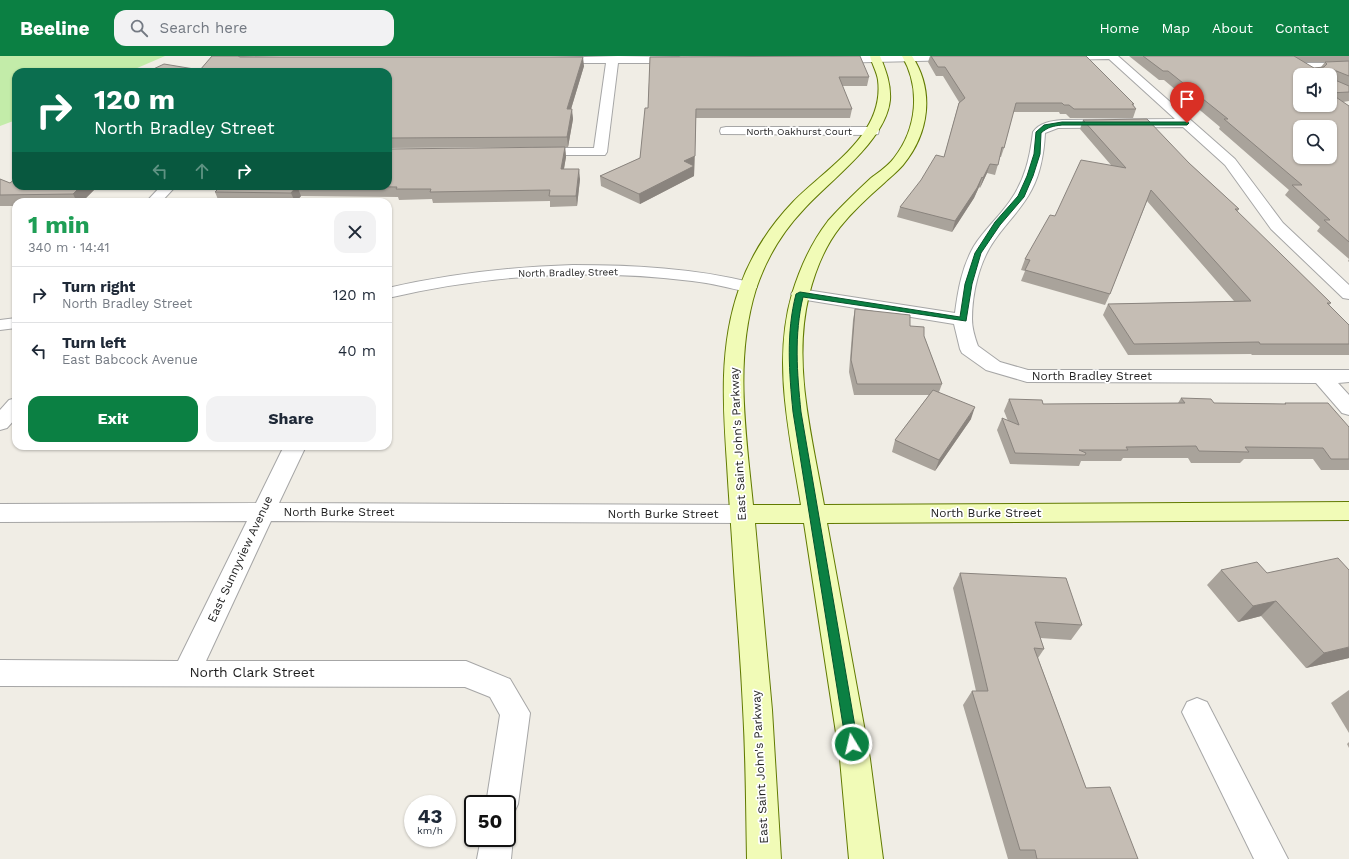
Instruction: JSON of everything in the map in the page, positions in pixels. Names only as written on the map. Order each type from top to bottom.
[{"type":"main road","points":[[866,859],[855,759],[797,412],[794,385],[794,326],[800,294],[815,253],[843,214],[901,160],[908,146],[918,118],[921,97],[918,78],[908,57]]},
{"type":"main road","name":"East Saint John's Parkway","points":[[764,859],[758,710],[732,380],[735,339],[748,287],[763,253],[782,223],[804,199],[858,150],[873,131],[881,113],[884,94],[883,79],[876,58]]},
{"type":"main road","name":"North Burke Street","points":[[742,514],[1349,511]]},
{"type":"street","points":[[1042,57],[1112,56],[1230,162],[1277,226],[1349,294]]},
{"type":"street","points":[[822,60],[908,57],[971,57]]},
{"type":"street","points":[[542,60],[613,58],[690,60]]},
{"type":"street","points":[[522,152],[600,152],[613,58]]},
{"type":"street","points":[[1289,59],[1304,68]]},
{"type":"street","points":[[1301,66],[1349,66]]},
{"type":"street","name":"North Bradley Street","points":[[1187,123],[1062,124],[1046,126],[1039,132],[1037,154],[1030,176],[1020,197],[997,224],[978,253],[968,284],[963,320],[969,349],[993,366],[1028,376],[1349,376]]},
{"type":"street","name":"North Oakhurst Court","points":[[726,131],[873,131]]},
{"type":"street","points":[[157,198],[165,190]]},
{"type":"street","name":"North Bradley Street","points":[[392,292],[420,285],[492,274],[555,270],[621,270],[686,275],[748,287]]},
{"type":"street","points":[[800,294],[963,320]]},
{"type":"street","points":[[0,325],[12,324]]},
{"type":"street","points":[[1321,377],[1349,408]]},
{"type":"street","points":[[0,423],[12,410]]},
{"type":"street","name":"East Sunnyview Avenue","points":[[187,672],[262,512],[293,450]]},
{"type":"street","name":"North Burke Street","points":[[0,513],[262,512],[742,514]]},
{"type":"street","name":"North Clark Street","points":[[0,673],[187,672],[466,674],[500,688],[515,713],[503,795]]},
{"type":"street","points":[[1197,712],[1271,859]]},
{"type":"street","points":[[494,859],[496,847]]},
{"type":"green space","points":[[0,56],[165,56],[137,68],[12,68],[12,122],[0,126]]},
{"type":"building","points":[[212,56],[583,57],[567,109],[572,109],[567,137],[392,138],[392,68],[202,68]]},
{"type":"building","points":[[860,56],[869,77],[839,77],[852,109],[696,109],[695,156],[684,161],[694,166],[639,194],[600,176],[640,158],[645,108],[648,108],[650,57]]},
{"type":"building","points":[[931,56],[1086,56],[1134,104],[1132,104],[1136,109],[1074,109],[1069,105],[1064,105],[1062,103],[1016,103],[998,165],[990,164],[977,188],[955,221],[900,207],[921,180],[936,155],[944,157],[959,103],[965,98],[945,67],[938,67]]},
{"type":"building","points":[[1143,56],[1294,56],[1314,68],[1293,68],[1293,112],[1337,112],[1337,98],[1349,106],[1349,242],[1324,220],[1330,220],[1292,185],[1302,185],[1224,119],[1228,119],[1168,71],[1163,71]]},
{"type":"building","points":[[1349,61],[1349,76],[1337,71],[1337,68],[1314,68],[1324,67],[1327,64],[1325,62]]},
{"type":"building","points":[[164,64],[188,68],[156,68]]},
{"type":"building","points":[[1337,81],[1349,86],[1349,92],[1337,93]]},
{"type":"building","points":[[1147,119],[1189,163],[1239,209],[1235,209],[1331,303],[1327,303],[1349,325],[1349,344],[1260,344],[1259,342],[1134,344],[1108,304],[1251,301],[1151,190],[1110,294],[1025,270],[1030,260],[1025,259],[1050,215],[1055,216],[1081,160],[1126,168],[1083,120]]},
{"type":"building","points":[[565,147],[561,169],[579,169],[576,196],[549,196],[550,190],[430,192],[431,189],[396,189],[397,187],[392,187],[392,149]]},
{"type":"building","points":[[0,179],[10,183],[12,181],[12,190],[77,190],[73,194],[0,195]]},
{"type":"building","points":[[217,190],[294,190],[291,193],[215,192]]},
{"type":"building","points":[[855,309],[910,315],[910,326],[924,327],[924,336],[942,384],[857,384],[851,360]]},
{"type":"building","points":[[933,390],[975,407],[939,460],[895,440]]},
{"type":"building","points":[[1181,398],[1211,399],[1214,403],[1328,403],[1349,427],[1349,459],[1331,459],[1323,448],[1245,447],[1249,452],[1199,451],[1196,446],[1126,447],[1128,450],[1079,450],[1086,453],[1085,455],[1015,453],[1002,418],[1019,425],[1009,399],[1042,400],[1043,404],[1185,403]]},
{"type":"building","points":[[1338,558],[1349,570],[1349,647],[1324,653],[1276,601],[1253,606],[1221,570],[1257,562],[1267,573]]},
{"type":"building","points":[[960,573],[1066,578],[1082,625],[1035,622],[1044,649],[1034,648],[1086,788],[1110,787],[1138,859],[1037,859],[1035,850],[1020,850],[972,691],[988,691]]},
{"type":"route","points":[[852,744],[823,561],[797,412],[794,385],[793,343],[796,311],[800,294],[963,320],[968,284],[978,253],[997,224],[1020,197],[1030,176],[1037,154],[1039,132],[1043,128],[1046,126],[1062,124],[1187,123]]}]
